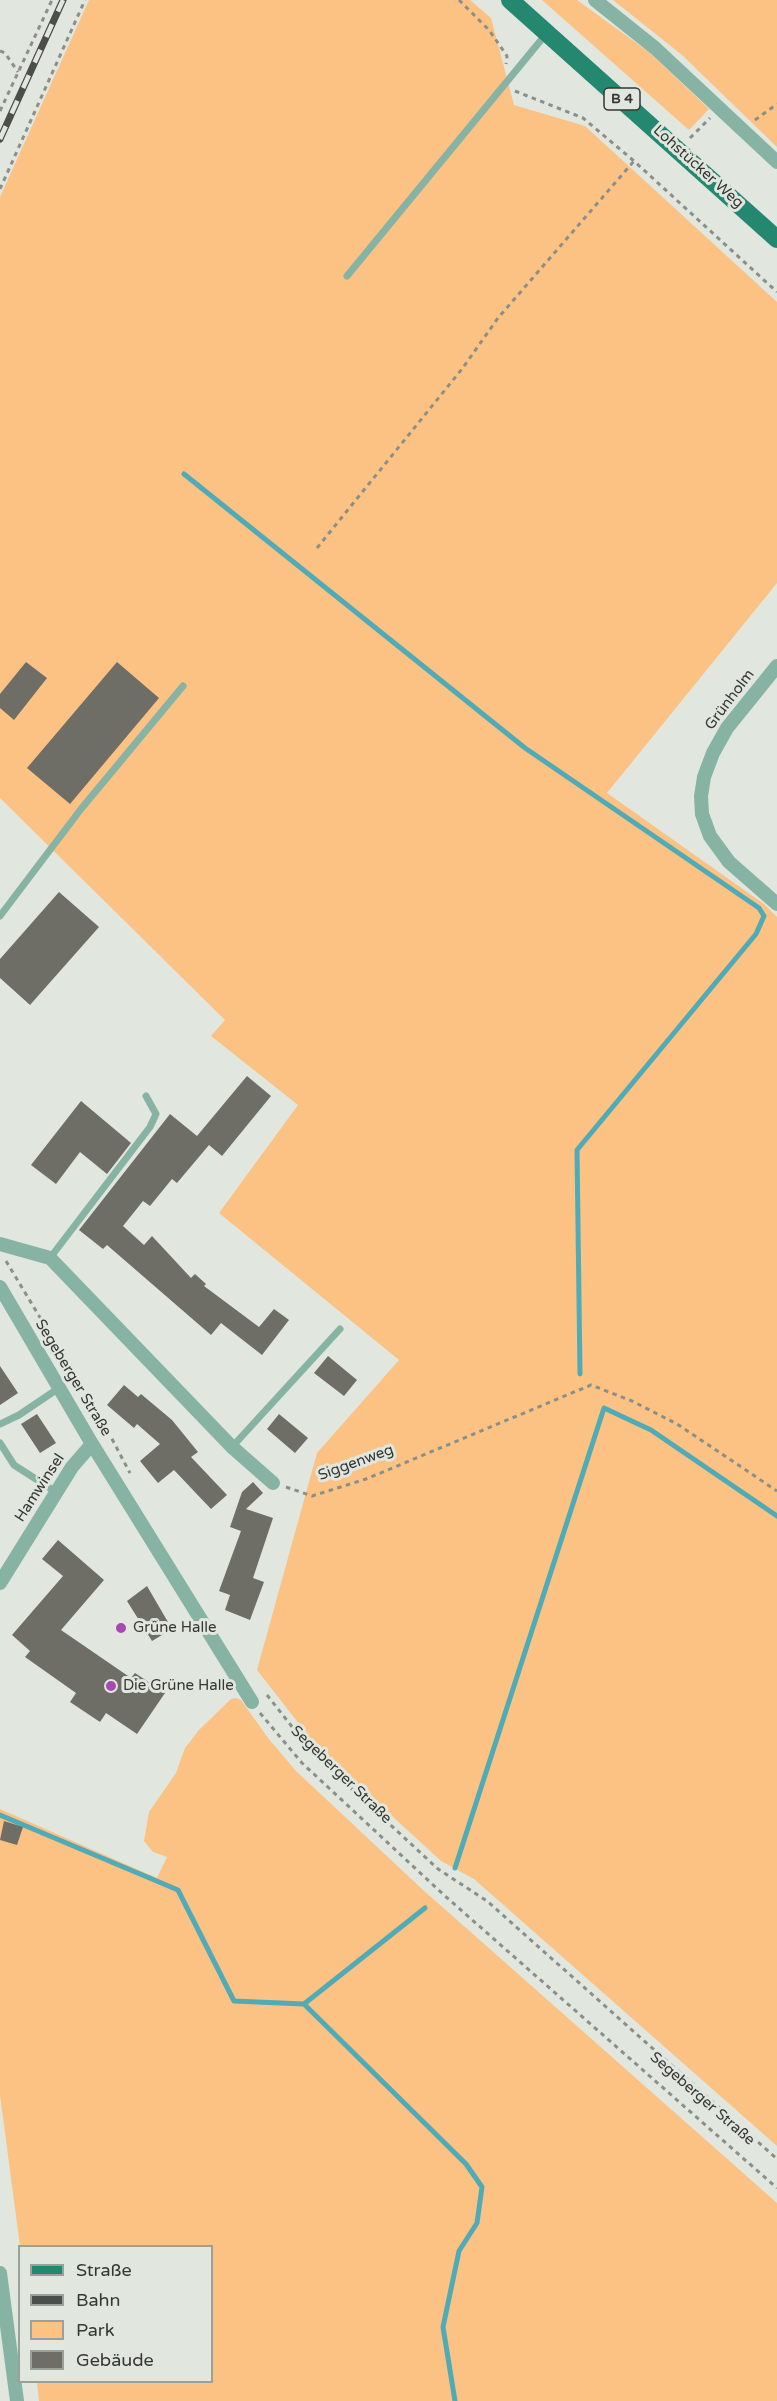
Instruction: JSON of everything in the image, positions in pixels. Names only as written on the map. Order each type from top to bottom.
[{"type":"main road","name":"Lohstücker Weg","points":[[510,0],[777,239]]},
{"type":"street","points":[[595,0],[655,48],[777,162]]},
{"type":"street","name":"Grünholm","points":[[777,666],[723,736],[704,777],[701,796],[702,814],[710,836],[729,862],[777,904]]},
{"type":"street","points":[[0,1244],[50,1258],[232,1447],[273,1483]]},
{"type":"street","name":"Segeberger Straße","points":[[0,1287],[92,1444],[252,1702]]},
{"type":"street","name":"Hamwinsel","points":[[0,1583],[6,1559],[72,1467],[92,1444]]},
{"type":"street","points":[[0,2273],[17,2401]]},
{"type":"lane","points":[[347,276],[548,32]]},
{"type":"lane","points":[[0,916],[81,809],[183,686]]},
{"type":"lane","points":[[50,1258],[150,1127],[156,1114],[146,1096]]},
{"type":"lane","points":[[232,1447],[340,1329]]},
{"type":"lane","points":[[0,1424],[19,1415],[59,1388]]},
{"type":"lane","points":[[0,1443],[14,1465],[56,1492]]},
{"type":"path","points":[[0,111],[52,0]]},
{"type":"path","points":[[0,189],[85,0]]},
{"type":"path","points":[[459,0],[489,30],[507,56],[502,87],[582,118],[634,161],[777,292]]},
{"type":"path","points":[[0,51],[5,53],[18,73]]},
{"type":"path","points":[[741,130],[777,104]]},
{"type":"path","points":[[690,138],[719,108]]},
{"type":"path","points":[[317,548],[462,369],[498,318],[634,161]]},
{"type":"path","points":[[0,1251],[103,1422],[130,1474]]},
{"type":"path","name":"Siggenweg","points":[[273,1483],[312,1496],[366,1479],[591,1385],[632,1401],[677,1424],[777,1491]]},
{"type":"path","points":[[266,1694],[312,1752],[438,1869],[487,1901],[777,2159]]},
{"type":"path","name":"Segeberger Straße","points":[[252,1702],[302,1763],[445,1896],[777,2188]]},
{"type":"green space","points":[[89,0],[470,0],[491,18],[514,105],[585,126],[777,302],[777,583],[607,793],[764,904],[777,917],[777,2146],[474,1879],[441,1861],[318,1748],[257,1670],[317,1453],[399,1360],[219,1213],[298,1105],[211,1036],[225,1020],[0,798],[0,197]]},
{"type":"green space","points":[[542,0],[577,0],[650,53],[709,109],[689,130]]},
{"type":"green space","points":[[613,0],[777,0],[777,147],[682,55]]},
{"type":"green space","points":[[231,1699],[241,1700],[268,1738],[296,1771],[422,1889],[777,2203],[777,2401],[39,2401],[37,2383],[213,2383],[213,2245],[20,2245],[0,2095],[0,1809],[157,1878],[167,1857],[153,1852],[144,1841],[149,1812],[176,1773],[185,1748],[199,1730]]},
{"type":"building","points":[[26,662],[47,678],[14,720],[0,708],[0,694]]},
{"type":"building","points":[[117,662],[159,698],[70,804],[27,768]]},
{"type":"building","points":[[59,892],[99,927],[30,1005],[0,978],[0,959]]},
{"type":"building","points":[[247,1076],[271,1096],[222,1156],[209,1145],[177,1183],[172,1179],[150,1206],[143,1201],[123,1226],[144,1245],[152,1236],[191,1278],[195,1274],[206,1284],[204,1286],[259,1327],[274,1309],[289,1320],[262,1355],[221,1323],[211,1335],[107,1245],[103,1249],[79,1230],[170,1114],[197,1136]]},
{"type":"building","points":[[81,1101],[131,1143],[107,1174],[80,1152],[56,1184],[31,1165]]},
{"type":"building","points":[[328,1356],[357,1380],[344,1396],[314,1373]]},
{"type":"building","points":[[0,1366],[18,1393],[0,1405]]},
{"type":"building","points":[[124,1385],[138,1397],[141,1394],[172,1420],[198,1452],[191,1457],[227,1495],[211,1509],[174,1470],[158,1483],[140,1461],[160,1444],[137,1424],[134,1428],[107,1405]]},
{"type":"building","points":[[37,1414],[56,1443],[40,1453],[21,1424]]},
{"type":"building","points":[[279,1414],[308,1438],[295,1453],[267,1429]]},
{"type":"building","points":[[253,1482],[263,1493],[246,1509],[273,1518],[253,1578],[264,1582],[250,1620],[225,1610],[230,1595],[219,1591],[241,1531],[230,1527],[242,1492]]},
{"type":"building","points":[[58,1540],[104,1580],[61,1630],[131,1678],[135,1673],[165,1693],[137,1734],[106,1713],[100,1722],[70,1702],[76,1693],[25,1657],[30,1651],[12,1635],[63,1576],[42,1559]]},
{"type":"building","points":[[147,1586],[172,1629],[152,1641],[127,1601]]},
{"type":"building","points":[[4,1821],[23,1827],[17,1845],[0,1840]]},
{"type":"waterway","points":[[184,474],[525,748],[759,908],[764,916],[756,934],[577,1150],[580,1374]]},
{"type":"waterway","points":[[455,1868],[604,1408],[651,1430],[777,1516]]},
{"type":"waterway","points":[[0,1815],[178,1890],[234,2001],[304,2004],[425,1908]]},
{"type":"waterway","points":[[304,2004],[466,2164],[482,2187],[477,2223],[459,2251],[443,2327],[455,2401]]},
{"type":"railway","points":[[0,139],[63,0]]},
{"type":"place","name":"Grüne Halle","points":[[121,1628]]},
{"type":"place","name":"Die Grüne Halle","points":[[111,1686]]}]
